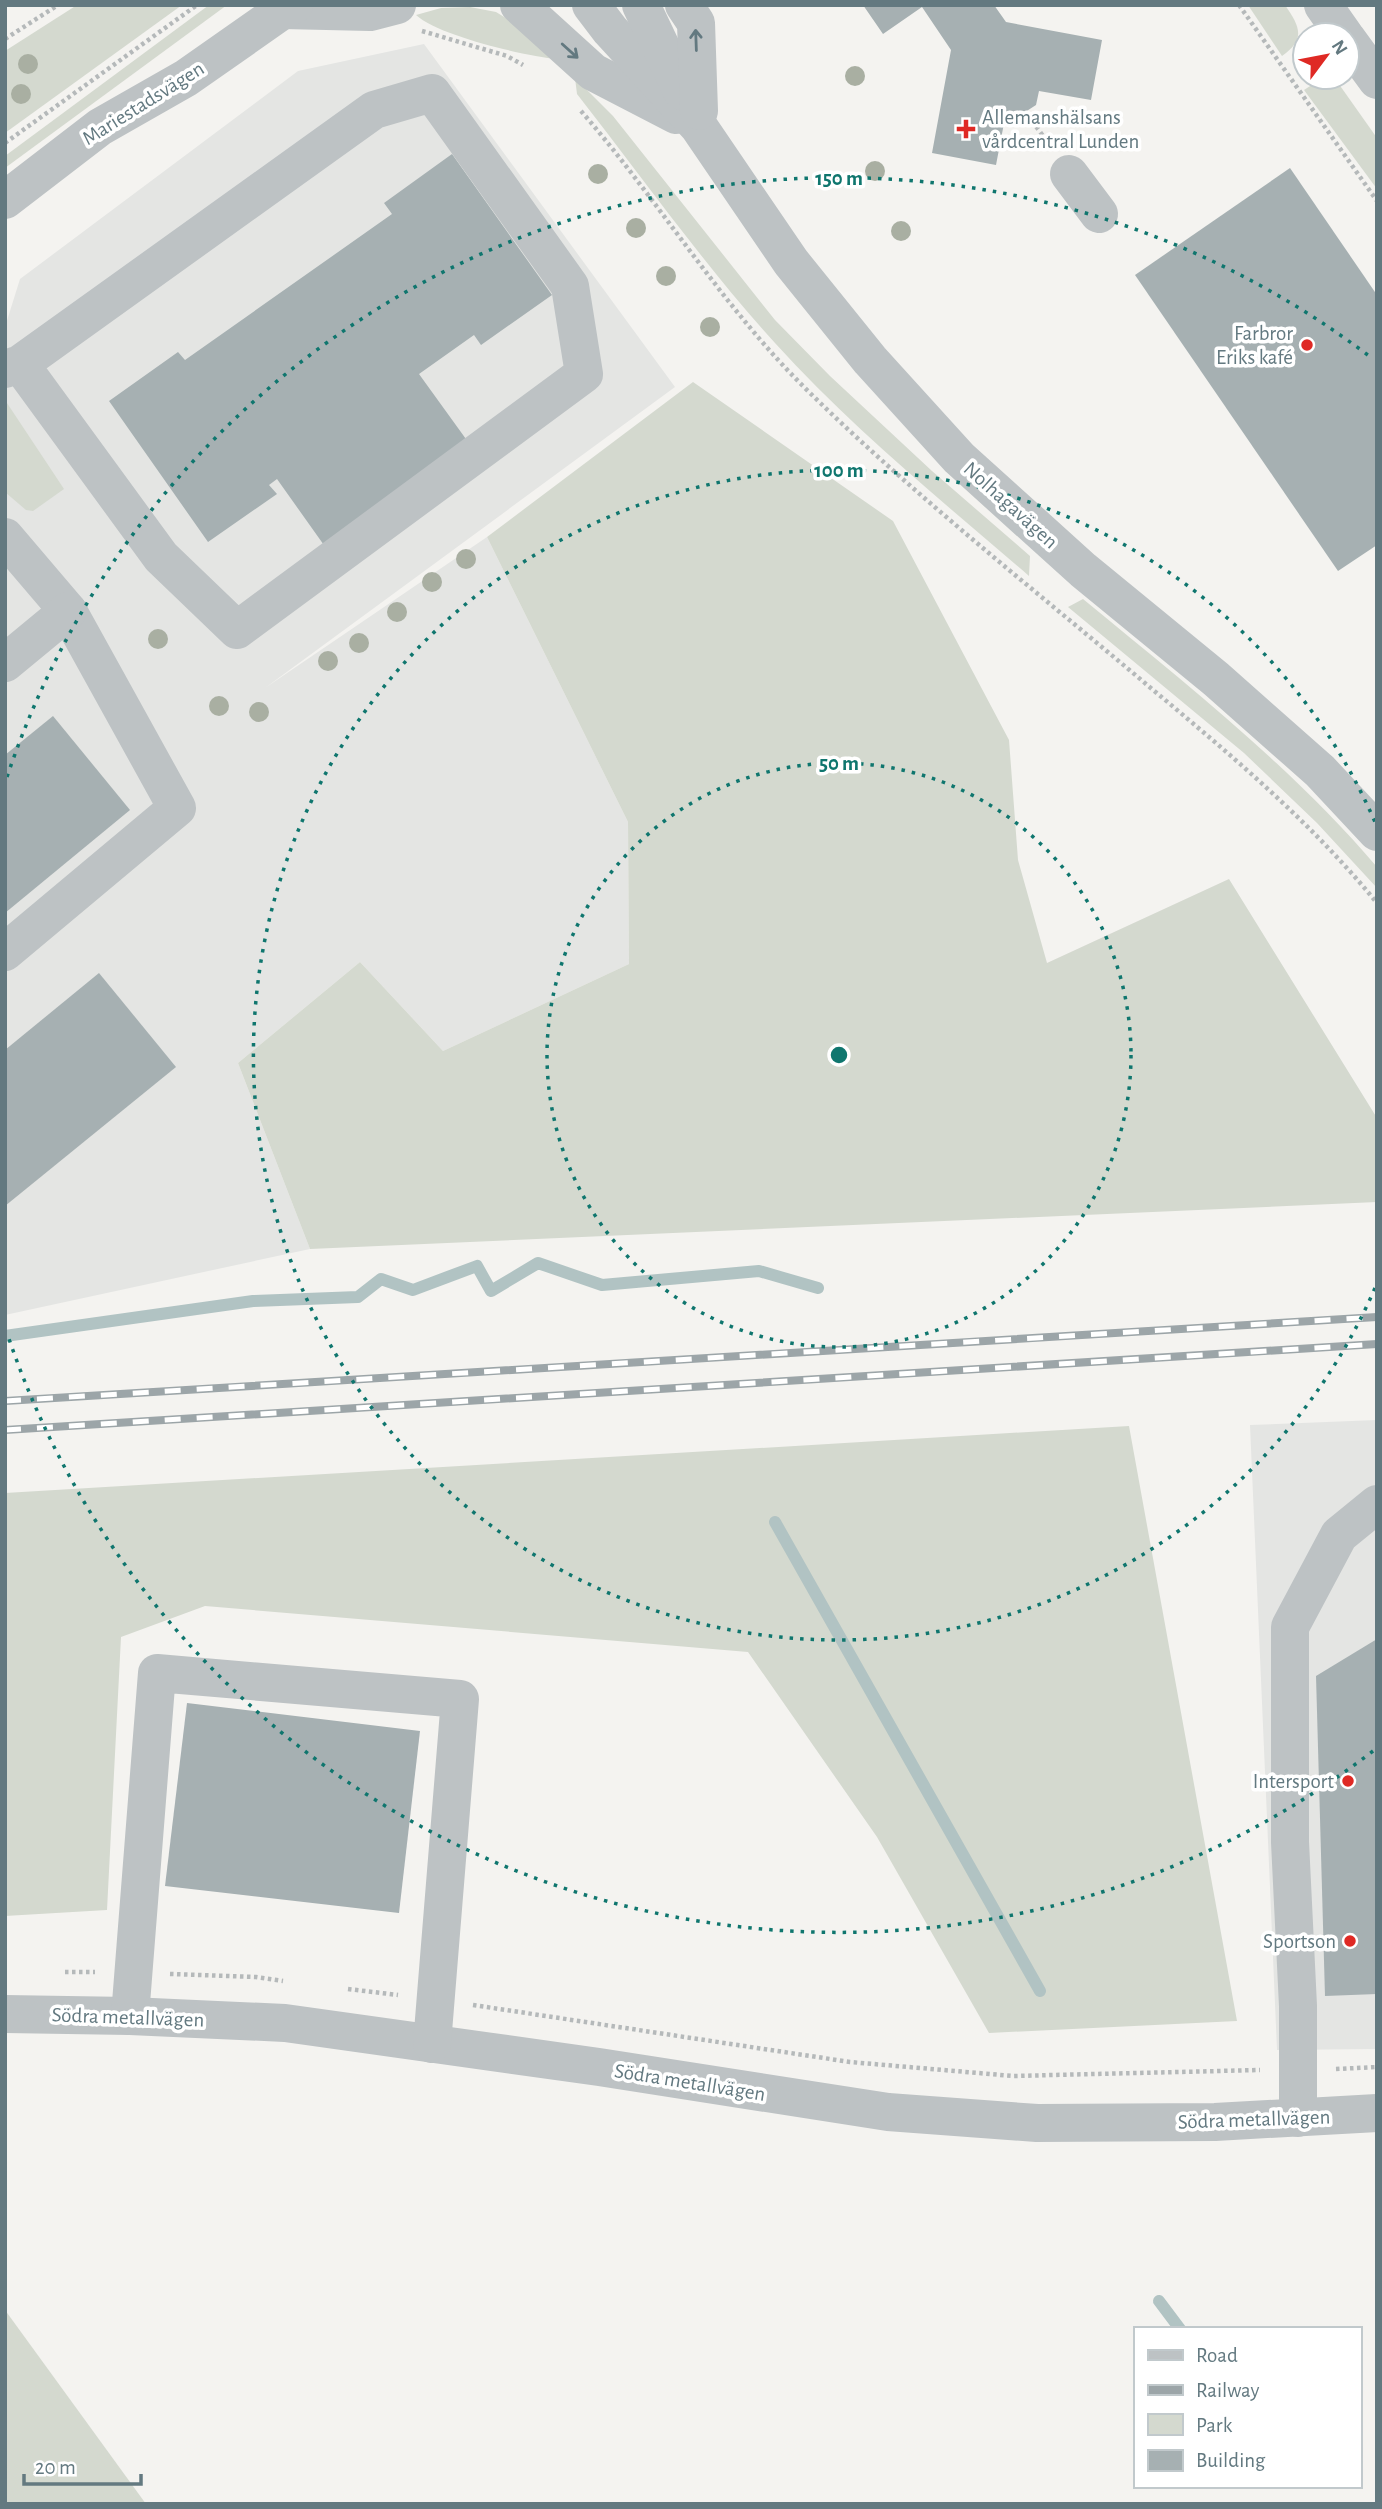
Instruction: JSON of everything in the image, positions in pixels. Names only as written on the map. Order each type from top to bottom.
[{"type":"street","name":"Nolhagavägen","points":[[519,5],[593,72],[699,127]]},
{"type":"street","name":"Nolhagavägen","points":[[591,5],[610,30],[699,127],[791,262],[870,360],[959,458],[1083,570],[1216,679],[1320,771],[1377,832]]},
{"type":"street","name":"Nolhagavägen","points":[[641,5],[699,127]]},
{"type":"street","points":[[684,5],[695,23],[699,127]]},
{"type":"street","points":[[1322,5],[1334,21]]},
{"type":"street","points":[[288,7],[403,15]]},
{"type":"street","name":"Mariestadsvägen","points":[[5,200],[100,127],[186,78],[288,7]]},
{"type":"street","points":[[1361,58],[1377,80]]},
{"type":"street","points":[[432,93],[570,286],[584,374],[237,630],[161,557],[12,367],[374,110],[432,93]]},
{"type":"street","points":[[1069,174],[1099,214]]},
{"type":"street","points":[[5,537],[68,611],[177,808],[5,952]]},
{"type":"street","points":[[5,663],[68,611]]},
{"type":"street","points":[[1298,2118],[1300,2070],[1290,1842],[1290,1627],[1339,1535],[1377,1504]]},
{"type":"street","points":[[130,2016],[157,1673],[460,1699],[432,2044]]},
{"type":"street","name":"Södra metallvägen","points":[[5,2014],[285,2023],[888,2112],[1037,2123],[1215,2122],[1377,2113]]},
{"type":"path","points":[[5,39],[58,5]]},
{"type":"path","points":[[5,143],[197,5]]},
{"type":"path","points":[[1238,5],[1377,201]]},
{"type":"path","points":[[403,15],[435,37],[507,56],[530,68]]},
{"type":"path","points":[[59,1972],[134,1972],[256,1977],[284,1981]]},
{"type":"path","points":[[339,1988],[850,2062],[1000,2075],[1377,2067]]},
{"type":"shaded area","points":[[424,44],[675,387],[265,688],[487,537],[628,822],[629,964],[443,1051],[360,962],[238,1063],[310,1249],[5,1315],[5,327],[20,279],[298,71]]},
{"type":"shaded area","points":[[1377,1420],[1377,2049],[1277,2050],[1250,1425]]},
{"type":"green space","points":[[77,5],[182,5],[5,133],[5,51]]},
{"type":"green space","points":[[209,5],[227,5],[5,168],[5,156]]},
{"type":"green space","points":[[1248,5],[1285,5],[1294,21],[1291,21],[1291,49],[1282,56]]},
{"type":"green space","points":[[470,7],[496,12],[521,27],[557,59],[525,54],[462,37],[427,23],[416,15],[441,8]]},
{"type":"green space","points":[[575,78],[613,116],[775,320],[830,376],[932,471],[1030,556],[1029,576],[866,434],[775,343],[698,252],[577,94]]},
{"type":"green space","points":[[1305,91],[1344,91],[1377,138],[1377,189]]},
{"type":"green space","points":[[693,382],[893,521],[1009,740],[1018,860],[1047,963],[1229,879],[1377,1118],[1377,1202],[310,1249],[238,1063],[360,962],[443,1051],[629,964],[628,822],[487,537]]},
{"type":"green space","points":[[5,400],[64,489],[33,511],[26,510],[5,492]]},
{"type":"green space","points":[[1083,599],[1236,727],[1309,794],[1377,867],[1377,888],[1317,823],[1244,753],[1068,607]]},
{"type":"green space","points":[[1129,1426],[1237,2021],[989,2033],[877,1837],[748,1652],[205,1606],[121,1637],[107,1910],[5,1916],[5,1493]]},
{"type":"green space","points":[[5,2310],[146,2504],[5,2504]]},
{"type":"building","points":[[863,5],[994,5],[1006,22],[1102,40],[1091,100],[1039,91],[1036,105],[1019,116],[1006,113],[996,165],[932,153],[951,50],[922,7],[883,34]]},
{"type":"building","points":[[452,154],[552,295],[481,345],[474,335],[419,374],[471,446],[326,548],[277,479],[269,485],[277,494],[208,542],[109,401],[178,352],[185,360],[392,214],[384,203]]},
{"type":"building","points":[[1290,168],[1377,295],[1377,545],[1338,571],[1135,275]]},
{"type":"building","points":[[53,716],[130,810],[5,913],[5,755]]},
{"type":"building","points":[[99,973],[176,1067],[5,1206],[5,1050]]},
{"type":"building","name":"Intersport","points":[[1377,1639],[1377,1994],[1325,1996],[1316,1676]]},
{"type":"building","points":[[187,1703],[420,1731],[399,1913],[165,1886]]},
{"type":"waterway","points":[[5,1336],[253,1301],[358,1297],[381,1279],[413,1290],[477,1266],[491,1291],[538,1263],[602,1285],[759,1271],[818,1288]]},
{"type":"waterway","points":[[775,1522],[1040,1991]]},
{"type":"waterway","points":[[1159,2301],[1178,2327]]},
{"type":"railway","points":[[5,1401],[1377,1317]]},
{"type":"railway","points":[[5,1430],[1377,1344]]},
{"type":"place","name":"Allemanshälsans vårdcentral Lunden","points":[[966,129]]},
{"type":"place","name":"Farbror Eriks kafé","points":[[1307,345]]},
{"type":"place","name":"Intersport","points":[[1348,1781]]},
{"type":"place","name":"Sportson","points":[[1350,1941]]}]
